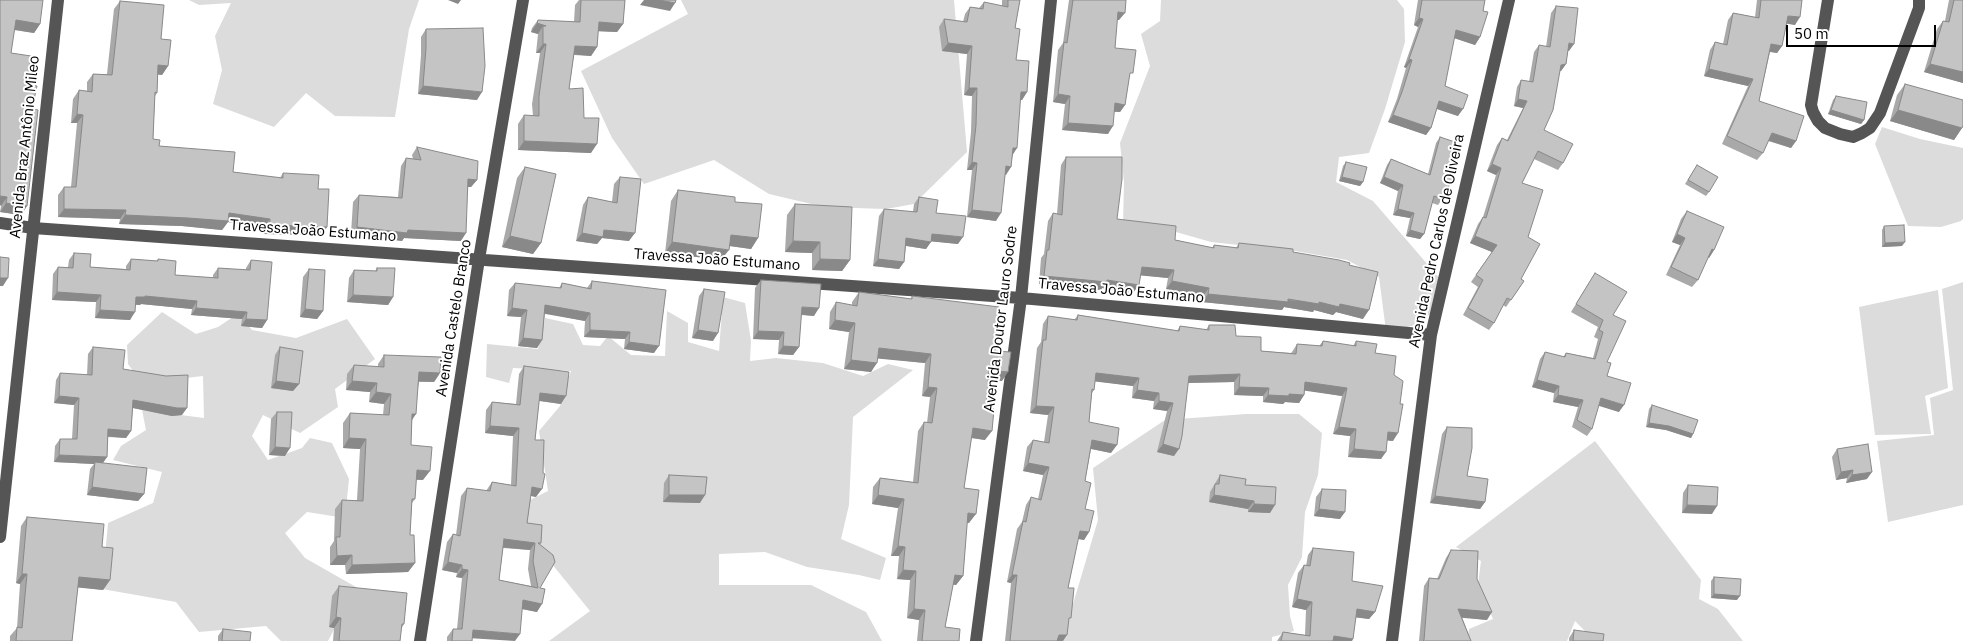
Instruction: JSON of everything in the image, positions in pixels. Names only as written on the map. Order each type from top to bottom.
[{"type":"street","name":"Avenida Braz Antônio Mileo","points":[[0,537],[58,0]]},
{"type":"street","name":"Avenida Castelo Branco","points":[[420,641],[479,259],[523,0]]},
{"type":"street","name":"Avenida Doutor Lauro Sodre","points":[[976,641],[1021,298],[1051,0]]},
{"type":"street","name":"Avenida Pedro Carlos de Oliveira","points":[[1392,641],[1431,335],[1509,0]]},
{"type":"street","points":[[1828,0],[1814,86],[1813,112],[1826,128],[1840,134],[1853,136],[1870,128],[1880,113],[1919,8],[1919,0]]},
{"type":"street","name":"Travessa João Estumano","points":[[0,223],[32,228],[1021,298],[1431,335]]},
{"type":"shaded area","points":[[189,0],[419,0],[409,29],[395,117],[335,116],[306,93],[274,127],[213,104],[222,70],[215,36],[231,3],[199,5]]},
{"type":"shaded area","points":[[681,0],[954,0],[967,152],[914,204],[886,209],[824,207],[769,194],[714,160],[644,184],[612,138],[581,71],[688,14]]},
{"type":"shaded area","points":[[1161,0],[1397,0],[1404,9],[1405,42],[1385,109],[1369,153],[1339,157],[1336,182],[1373,201],[1441,280],[1432,313],[1412,326],[1386,331],[1379,277],[1347,260],[1295,251],[1211,242],[1162,228],[1123,225],[1124,182],[1120,143],[1150,66],[1141,34],[1160,21]]},
{"type":"shaded area","points":[[1882,127],[1920,139],[1963,148],[1963,219],[1961,221],[1941,227],[1908,226],[1875,144]]},
{"type":"shaded area","points":[[1963,282],[1963,505],[1888,522],[1877,441],[1934,435],[1930,398],[1953,390],[1942,289]]},
{"type":"shaded area","points":[[1938,290],[1948,388],[1925,396],[1931,434],[1875,435],[1859,307]]},
{"type":"shaded area","points":[[723,297],[745,303],[751,341],[750,361],[776,358],[823,363],[863,376],[888,364],[913,370],[853,417],[849,505],[841,539],[886,558],[880,580],[807,567],[765,552],[719,554],[719,585],[811,585],[866,612],[882,641],[549,641],[590,611],[539,548],[526,522],[524,503],[548,491],[539,431],[560,406],[571,371],[513,368],[509,383],[486,377],[487,344],[538,349],[545,318],[573,324],[583,345],[600,346],[608,336],[631,355],[665,356],[667,311],[688,323],[688,342],[719,351]]},
{"type":"shaded area","points":[[162,312],[196,334],[218,327],[239,313],[252,330],[296,338],[347,319],[375,359],[335,389],[338,407],[300,433],[263,415],[252,436],[268,460],[302,448],[310,438],[332,443],[349,479],[345,518],[307,512],[285,533],[305,558],[356,587],[328,641],[281,641],[266,626],[199,632],[176,602],[102,589],[108,523],[153,503],[162,472],[113,460],[121,446],[146,430],[142,410],[204,418],[203,376],[142,383],[128,364],[127,345]]},
{"type":"shaded area","points":[[1246,414],[1299,414],[1322,433],[1318,475],[1305,512],[1302,557],[1288,585],[1290,616],[1294,631],[1272,637],[1272,641],[1062,641],[1098,520],[1093,468],[1165,420]]},
{"type":"shaded area","points":[[1595,441],[1701,580],[1699,599],[1718,609],[1743,641],[1595,641],[1575,621],[1567,641],[1467,641],[1469,629],[1493,619],[1478,584],[1481,561],[1456,547]]},
{"type":"building","points":[[0,0],[43,0],[40,24],[16,20],[11,53],[31,56],[26,84],[37,86],[32,109],[38,110],[27,206],[6,203],[7,197],[0,196]]},
{"type":"building","points":[[581,0],[625,0],[623,24],[599,22],[597,47],[575,46],[569,89],[583,88],[584,118],[599,118],[597,144],[524,141],[524,115],[539,116],[539,96],[546,44],[543,44],[543,26],[546,26],[537,23],[538,20],[580,22]]},
{"type":"building","points":[[659,0],[676,0],[675,3]]},
{"type":"building","points":[[1008,0],[1020,0],[1015,28],[1020,29],[1016,60],[1029,61],[1027,92],[1021,92],[1017,148],[1013,148],[1011,167],[1006,166],[1001,213],[972,210],[977,163],[972,162],[977,88],[969,88],[972,46],[948,43],[944,19],[967,22],[970,7],[983,9],[984,2],[1008,7]]},
{"type":"building","points":[[1073,0],[1126,0],[1125,13],[1118,12],[1115,48],[1136,50],[1133,73],[1130,73],[1125,105],[1115,103],[1113,126],[1068,123],[1070,96],[1058,94],[1064,42],[1067,43]]},
{"type":"building","points":[[1422,0],[1485,0],[1483,11],[1488,12],[1480,37],[1456,30],[1445,86],[1468,95],[1463,109],[1439,101],[1431,128],[1393,115],[1412,60],[1409,59],[1423,19],[1419,18]]},
{"type":"building","points":[[1761,0],[1802,0],[1800,17],[1788,16],[1782,46],[1771,44],[1759,101],[1804,116],[1796,141],[1772,133],[1763,153],[1727,136],[1753,79],[1709,69],[1715,42],[1727,45],[1733,13],[1759,18]]},
{"type":"building","points":[[1954,0],[1963,0],[1963,72],[1930,64],[1943,21],[1949,22]]},
{"type":"building","points":[[120,1],[164,5],[161,39],[171,40],[168,66],[158,65],[153,139],[160,140],[159,146],[235,152],[233,172],[283,178],[283,173],[319,175],[318,189],[329,189],[327,227],[270,225],[270,219],[229,213],[228,221],[125,215],[126,210],[64,209],[64,187],[76,187],[83,115],[77,114],[79,90],[92,92],[93,74],[112,75]]},
{"type":"building","points":[[1556,6],[1578,8],[1574,44],[1569,43],[1566,64],[1561,65],[1553,110],[1544,130],[1573,144],[1563,163],[1538,151],[1522,183],[1543,190],[1528,237],[1540,244],[1521,279],[1524,281],[1511,300],[1507,298],[1494,323],[1468,308],[1483,280],[1476,275],[1497,245],[1475,236],[1483,217],[1486,218],[1501,168],[1492,164],[1502,138],[1508,141],[1527,101],[1518,99],[1521,80],[1533,82],[1539,45],[1550,47]]},
{"type":"building","points":[[483,28],[485,66],[482,92],[423,86],[426,29]]},
{"type":"building","points":[[1905,84],[1963,100],[1962,128],[1898,110]]},
{"type":"building","points":[[1836,96],[1867,102],[1864,120],[1831,110]]},
{"type":"building","points":[[1440,137],[1461,144],[1451,182],[1442,199],[1434,196],[1424,234],[1410,230],[1414,213],[1398,209],[1403,185],[1384,177],[1391,159],[1430,175]]},
{"type":"building","points":[[417,147],[478,161],[477,180],[468,179],[466,233],[408,230],[407,233],[357,227],[359,195],[402,198],[406,158],[421,160]]},
{"type":"building","points":[[1066,157],[1122,157],[1122,179],[1117,219],[1176,226],[1175,240],[1214,248],[1214,245],[1238,248],[1239,243],[1293,249],[1293,252],[1339,260],[1350,263],[1349,265],[1378,272],[1369,310],[1340,304],[1339,307],[1319,302],[1319,304],[1288,299],[1288,302],[1208,294],[1209,288],[1172,281],[1174,270],[1142,267],[1139,285],[1107,280],[1107,282],[1044,276],[1053,213],[1062,215]]},
{"type":"building","points":[[1346,162],[1367,167],[1363,182],[1342,177]]},
{"type":"building","points":[[1697,165],[1718,177],[1709,192],[1688,180]]},
{"type":"building","points":[[525,167],[556,174],[541,243],[510,236]]},
{"type":"building","points":[[620,177],[641,179],[635,233],[604,230],[603,237],[582,233],[588,197],[617,203]]},
{"type":"building","points":[[678,190],[735,197],[735,202],[762,204],[758,238],[731,235],[729,250],[672,242]]},
{"type":"building","points":[[919,197],[938,200],[936,213],[966,216],[963,237],[932,234],[931,242],[906,238],[904,262],[878,259],[884,209],[917,212]]},
{"type":"building","points":[[795,204],[852,207],[850,260],[820,259],[820,242],[793,241]]},
{"type":"building","points":[[1687,211],[1724,227],[1698,280],[1671,267],[1685,238],[1677,234]]},
{"type":"building","points":[[1904,225],[1905,242],[1885,243],[1884,226]]},
{"type":"building","points":[[74,253],[91,254],[90,267],[130,270],[131,259],[158,261],[158,259],[176,261],[175,275],[218,278],[218,268],[250,270],[251,260],[272,262],[267,320],[246,319],[247,312],[196,308],[197,301],[145,296],[136,297],[135,312],[100,310],[101,295],[57,292],[58,267],[73,268]]},
{"type":"building","points":[[0,257],[9,258],[8,278],[0,278]]},
{"type":"building","points":[[377,268],[395,268],[393,297],[353,295],[354,270],[377,271]]},
{"type":"building","points":[[309,269],[325,270],[323,311],[305,309]]},
{"type":"building","points":[[1595,273],[1627,292],[1613,315],[1626,321],[1607,362],[1611,363],[1607,376],[1631,383],[1624,405],[1601,398],[1592,429],[1577,420],[1583,400],[1558,395],[1559,386],[1537,380],[1545,352],[1565,357],[1566,353],[1595,359],[1603,332],[1599,330],[1603,320],[1576,304]]},
{"type":"building","points":[[761,280],[821,284],[819,308],[802,307],[799,347],[783,346],[784,332],[758,331]]},
{"type":"building","points":[[592,281],[666,290],[659,346],[629,342],[630,332],[590,330],[590,313],[545,305],[542,340],[523,338],[527,310],[512,308],[515,283],[561,288],[562,283],[591,289]]},
{"type":"building","points":[[704,289],[725,292],[718,333],[698,330]]},
{"type":"building","points":[[859,292],[912,299],[912,296],[999,307],[995,351],[1011,352],[1008,372],[989,370],[986,408],[994,409],[992,431],[973,428],[964,488],[979,490],[976,514],[968,513],[963,576],[955,575],[945,627],[960,629],[959,641],[922,641],[925,610],[914,609],[916,571],[903,570],[905,547],[898,546],[904,499],[878,495],[880,478],[918,483],[924,422],[932,423],[937,388],[928,387],[931,354],[879,348],[877,363],[851,360],[855,323],[835,320],[836,302],[857,306]]},
{"type":"building","points":[[1078,315],[1179,331],[1180,326],[1209,330],[1209,325],[1235,325],[1236,336],[1261,337],[1261,351],[1296,354],[1297,344],[1322,346],[1323,341],[1356,346],[1356,341],[1377,344],[1375,353],[1396,356],[1394,375],[1403,381],[1400,404],[1403,404],[1398,433],[1388,432],[1386,452],[1354,449],[1356,429],[1339,427],[1347,388],[1305,382],[1304,395],[1268,395],[1269,388],[1239,387],[1240,374],[1189,376],[1179,449],[1163,444],[1173,403],[1159,401],[1159,393],[1137,390],[1139,378],[1096,373],[1094,390],[1092,389],[1089,422],[1119,428],[1117,445],[1092,440],[1085,481],[1091,483],[1085,509],[1094,511],[1089,532],[1080,531],[1068,588],[1074,588],[1067,635],[1059,635],[1057,641],[1010,641],[1017,575],[1012,575],[1023,521],[1026,522],[1031,497],[1041,500],[1049,467],[1028,463],[1033,440],[1049,443],[1054,407],[1036,406],[1043,340],[1046,340],[1048,316],[1077,320]]},
{"type":"building","points":[[93,347],[125,350],[123,369],[166,376],[188,375],[187,408],[133,400],[131,431],[108,429],[107,457],[59,455],[60,439],[77,439],[79,398],[59,396],[60,373],[92,375]]},
{"type":"building","points":[[280,347],[303,351],[299,384],[276,381]]},
{"type":"building","points":[[384,355],[441,357],[440,373],[419,372],[416,414],[412,414],[411,445],[432,447],[430,471],[417,470],[415,499],[412,499],[410,535],[414,535],[415,563],[352,565],[352,555],[337,556],[336,537],[340,537],[342,500],[363,501],[366,439],[349,438],[350,413],[389,415],[391,394],[376,392],[377,383],[352,381],[354,365],[384,367]]},
{"type":"building","points":[[524,366],[569,372],[566,396],[540,393],[535,440],[544,440],[543,473],[545,474],[542,489],[532,487],[527,523],[542,525],[541,543],[538,543],[553,555],[555,562],[540,588],[545,589],[542,604],[523,600],[520,634],[473,630],[472,641],[452,641],[453,629],[462,629],[468,570],[462,569],[462,565],[448,562],[453,534],[460,536],[467,488],[490,491],[492,482],[516,486],[519,428],[490,426],[492,402],[520,405]],"holes":[[[504,539],[535,543],[533,561],[538,588],[499,580]]]},
{"type":"building","points":[[1652,405],[1698,420],[1693,434],[1669,426],[1649,423]]},
{"type":"building","points":[[277,412],[292,412],[290,448],[275,447]]},
{"type":"building","points":[[1447,427],[1472,428],[1472,448],[1467,476],[1488,479],[1485,502],[1435,496]]},
{"type":"building","points":[[1868,444],[1872,472],[1852,475],[1853,470],[1841,472],[1837,449]]},
{"type":"building","points":[[95,462],[147,468],[144,494],[92,487]]},
{"type":"building","points":[[669,475],[707,477],[705,495],[669,495]]},
{"type":"building","points":[[1220,475],[1246,479],[1245,485],[1276,487],[1275,505],[1254,504],[1254,501],[1214,495],[1215,484],[1219,484]]},
{"type":"building","points":[[1688,485],[1718,487],[1717,506],[1687,505]]},
{"type":"building","points":[[1322,489],[1346,490],[1345,512],[1319,509]]},
{"type":"building","points":[[27,517],[104,524],[102,547],[113,548],[110,580],[79,577],[72,641],[16,641],[17,627],[22,628],[27,574],[22,574]]},
{"type":"building","points":[[1313,548],[1354,552],[1352,581],[1383,586],[1375,612],[1357,609],[1353,639],[1334,636],[1333,641],[1281,641],[1283,632],[1310,636],[1312,602],[1297,599],[1304,565],[1310,566]]},
{"type":"building","points":[[1451,550],[1478,551],[1477,579],[1492,612],[1458,609],[1471,641],[1423,641],[1429,578],[1439,579]]},
{"type":"building","points":[[1714,577],[1741,579],[1740,596],[1714,594]]},
{"type":"building","points":[[339,586],[407,593],[404,624],[402,624],[400,641],[339,641],[341,618],[336,617]]},
{"type":"building","points":[[223,629],[251,632],[250,641],[222,641]]},
{"type":"building","points":[[1574,630],[1604,634],[1603,641],[1573,641]]}]
